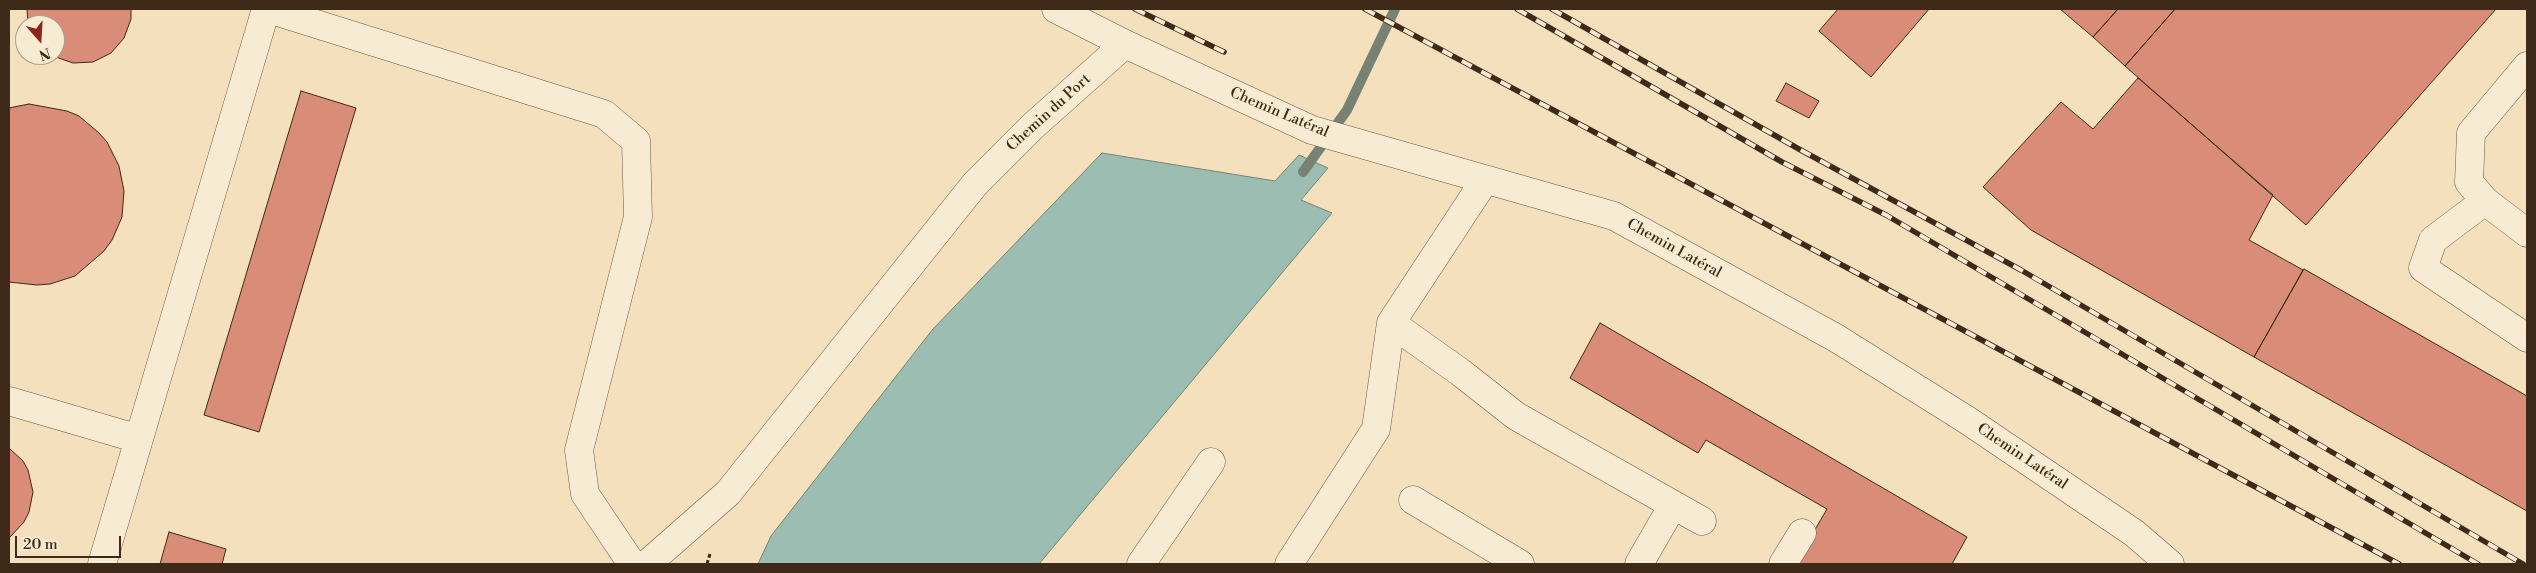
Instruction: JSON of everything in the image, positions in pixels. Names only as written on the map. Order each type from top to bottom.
[{"type":"street","points":[[102,564],[267,9],[604,114],[636,141],[638,217],[579,450],[585,494],[632,564]]},
{"type":"street","name":"Chemin Latéral","points":[[1056,9],[1125,44],[1312,130],[1614,216],[1836,338],[1967,420],[2134,533],[2170,564]]},
{"type":"street","name":"Chemin du Port","points":[[647,564],[728,493],[974,184],[1033,126],[1125,44]]},
{"type":"street","points":[[2527,66],[2471,133],[2469,182],[2485,202],[2527,233]]},
{"type":"street","points":[[1289,564],[1376,429],[1391,324],[1485,180]]},
{"type":"street","points":[[2485,202],[2433,240],[2423,268],[2527,338]]},
{"type":"street","points":[[1391,324],[1460,372],[1516,416],[1702,521]]},
{"type":"street","points":[[9,401],[139,439]]},
{"type":"street","points":[[1141,564],[1211,462]]},
{"type":"street","points":[[1413,500],[1520,564]]},
{"type":"street","points":[[1639,564],[1673,505]]},
{"type":"street","points":[[1783,564],[1802,533]]},
{"type":"water","points":[[1102,153],[1275,181],[1299,155],[1328,168],[1301,200],[1332,213],[1039,564],[758,564],[771,536],[933,329]]},
{"type":"building","points":[[27,9],[131,9],[131,19],[124,38],[111,53],[93,62],[73,63],[65,60],[65,15],[27,15]]},
{"type":"building","points":[[1838,9],[1929,9],[1871,77],[1819,31]]},
{"type":"building","points":[[2060,9],[2118,9],[2093,37]]},
{"type":"building","points":[[2118,9],[2175,9],[2125,66],[2093,37]]},
{"type":"building","points":[[2175,9],[2496,9],[2306,225],[2125,66]]},
{"type":"building","points":[[2138,78],[2273,195],[2249,240],[2303,270],[2254,357],[2031,230],[1983,187],[2061,102],[2093,129]]},
{"type":"building","points":[[1786,83],[1819,101],[1809,118],[1776,101]]},
{"type":"building","points":[[301,91],[356,108],[259,432],[204,415]]},
{"type":"building","points":[[29,104],[67,111],[79,116],[99,133],[107,142],[119,166],[124,191],[122,217],[112,240],[104,251],[75,276],[50,284],[37,285],[9,282],[9,108]]},
{"type":"building","points":[[2304,269],[2527,396],[2527,511],[2254,357]]},
{"type":"building","points":[[1600,323],[1967,537],[1952,564],[1795,564],[1827,509],[1706,440],[1698,453],[1570,378]]},
{"type":"building","points":[[9,448],[23,461],[28,470],[33,492],[29,512],[24,522],[9,538]]},
{"type":"building","points":[[169,532],[226,549],[222,564],[160,564]]},
{"type":"waterway","points":[[1303,172],[1347,110],[1395,9]]},
{"type":"railway","points":[[1135,9],[1224,52]]},
{"type":"railway","points":[[1365,9],[2399,564]]},
{"type":"railway","points":[[1517,9],[1782,162],[1886,215],[2478,564]]},
{"type":"railway","points":[[1552,9],[1797,148],[2021,270],[2523,564]]}]
